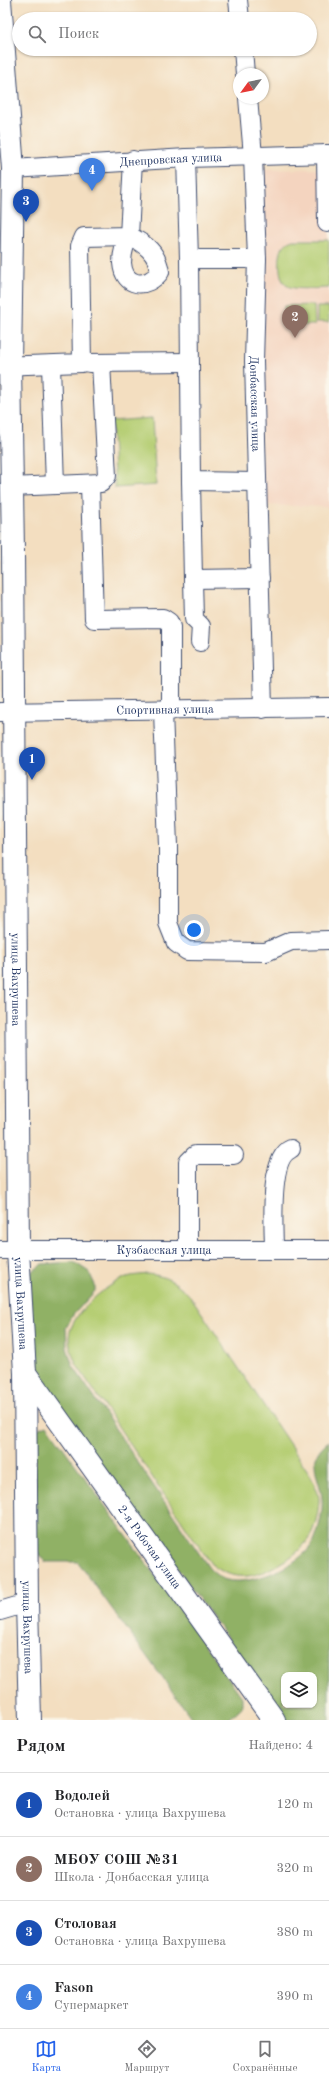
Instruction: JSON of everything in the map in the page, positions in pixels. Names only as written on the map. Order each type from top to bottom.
[{"type":"main road","name":"улица Вахрушева","points":[[0,0],[13,169],[5,366],[6,450],[11,487],[6,551],[9,1250],[25,1373],[27,1603],[30,1720]]},
{"type":"main road","name":"2-я Рабочая улица","points":[[25,1373],[274,1720]]},
{"type":"street","points":[[238,0],[239,12]]},
{"type":"street","points":[[244,56],[245,68]]},
{"type":"street","name":"Донбасская улица","points":[[249,104],[254,156],[257,259],[254,361],[263,709]]},
{"type":"street","name":"Днепровская улица","points":[[13,169],[133,160],[327,154]]},
{"type":"street","points":[[326,223],[327,154]]},
{"type":"street","points":[[186,158],[189,259],[194,619],[201,626],[200,642]]},
{"type":"street","points":[[82,363],[80,246],[84,237],[129,236],[133,160]]},
{"type":"street","points":[[189,259],[257,259]]},
{"type":"street","points":[[5,366],[101,362],[190,362]]},
{"type":"street","points":[[11,487],[101,483],[107,476],[101,362]]},
{"type":"street","points":[[51,365],[55,485]]},
{"type":"street","points":[[192,481],[256,482]]},
{"type":"street","points":[[90,484],[94,619],[163,618],[169,622],[171,627],[167,711],[168,924],[176,943],[187,951],[266,952],[291,941],[329,940]]},
{"type":"street","points":[[193,578],[260,578]]},
{"type":"street","points":[[169,622],[194,604]]},
{"type":"street","name":"Спортивная улица","points":[[7,712],[167,711],[329,707]]},
{"type":"street","points":[[274,1250],[274,1187],[280,1160],[286,1151],[291,1149]]},
{"type":"street","points":[[188,1249],[188,1162],[195,1155],[234,1154]]},
{"type":"street","name":"Кузбасская улица","points":[[9,1250],[329,1250]]},
{"type":"street","points":[[0,1611],[27,1603]]},
{"type":"shaded area","points":[[329,169],[329,507],[262,505],[258,170]]},
{"type":"green space","points":[[293,240],[329,240],[329,288],[294,288],[289,287],[283,282],[280,272],[281,250],[288,242]]},
{"type":"green space","points":[[314,305],[315,325],[285,325],[284,306]]},
{"type":"green space","points":[[317,307],[329,307],[329,322],[317,322]]},
{"type":"green space","points":[[152,418],[156,485],[115,488],[111,421]]},
{"type":"green space","points":[[74,1262],[89,1272],[95,1285],[95,1291],[73,1315],[66,1328],[67,1348],[73,1366],[209,1568],[221,1578],[231,1581],[244,1581],[258,1578],[286,1566],[298,1559],[308,1550],[316,1536],[322,1509],[321,1491],[315,1468],[315,1461],[321,1448],[329,1441],[329,1720],[287,1720],[37,1375],[31,1349],[29,1324],[31,1272],[43,1264]]},
{"type":"green space","points":[[148,1274],[167,1278],[191,1297],[311,1476],[319,1496],[315,1525],[309,1538],[294,1555],[264,1572],[255,1575],[237,1576],[220,1570],[211,1564],[76,1364],[70,1348],[69,1337],[71,1328],[83,1310],[109,1286],[129,1276]]},
{"type":"green space","points":[[47,1425],[242,1697],[242,1707],[228,1720],[193,1720],[78,1562],[46,1562],[39,1556],[36,1532],[35,1430]]},
{"type":"place","name":"Fason","points":[[92,191]]},
{"type":"place","name":"Столовая","points":[[26,222]]},
{"type":"place","name":"МБОУ СОШ №31","points":[[295,338]]},
{"type":"place","name":"Водолей","points":[[32,780]]}]
